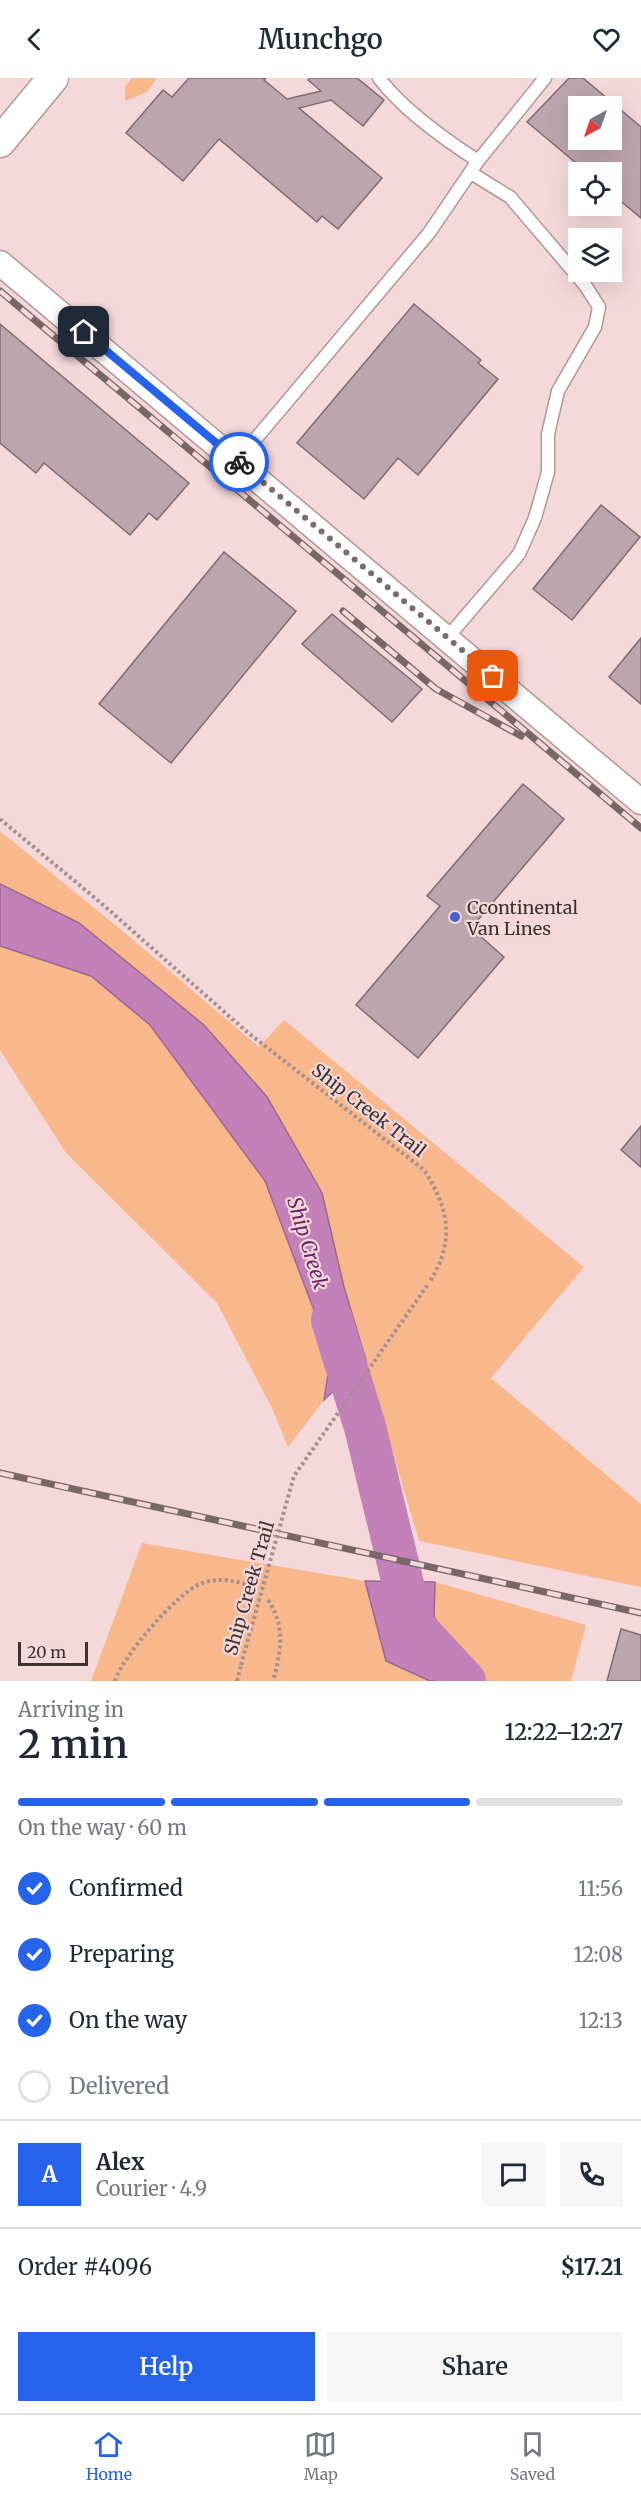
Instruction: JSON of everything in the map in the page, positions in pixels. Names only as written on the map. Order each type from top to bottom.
[{"type":"street","points":[[0,142],[53,78]]},
{"type":"street","points":[[0,263],[641,802]]},
{"type":"lane","points":[[379,78],[387,89],[446,140],[478,161]]},
{"type":"lane","points":[[237,461],[429,233],[478,161],[545,78]]},
{"type":"lane","points":[[447,638],[519,555],[535,518],[548,472],[548,434],[558,391],[595,327],[599,307],[585,285],[510,196],[471,173]]},
{"type":"path","name":"Ship Creek Trail","points":[[0,819],[101,903],[247,1032],[424,1170],[438,1192],[445,1214],[444,1254],[429,1283],[294,1476],[237,1681]]},
{"type":"path","name":"Ship Creek Trail","points":[[115,1681],[124,1660],[187,1591],[215,1580],[228,1580],[250,1586]]},
{"type":"path","name":"Ship Creek Trail","points":[[268,1600],[280,1625],[282,1641],[273,1681]]},
{"type":"shaded area","points":[[132,78],[157,78],[147,92],[125,101],[125,87]]},
{"type":"shaded area","points":[[0,831],[259,1047],[284,1020],[584,1267],[491,1378],[641,1504],[641,1587],[419,1541],[344,1287],[322,1193],[204,1025],[79,923],[0,884]]},
{"type":"shaded area","points":[[0,946],[91,976],[150,1025],[265,1181],[331,1355],[324,1400],[288,1447],[272,1408],[217,1303],[66,1153],[0,1050]]},
{"type":"shaded area","points":[[142,1543],[365,1581],[386,1661],[430,1681],[91,1681]]},
{"type":"shaded area","points":[[435,1582],[586,1625],[571,1681],[484,1681],[460,1665],[434,1616]]},
{"type":"water","points":[[0,884],[79,923],[204,1025],[267,1097],[322,1193],[344,1287],[366,1360],[324,1400],[331,1355],[265,1181],[150,1025],[91,976],[0,946]]},
{"type":"water","points":[[365,1581],[435,1582],[434,1616],[460,1665],[484,1681],[430,1681],[386,1661]]},
{"type":"building","points":[[189,78],[266,78],[264,80],[287,99],[321,91],[308,80],[310,78],[357,78],[384,100],[363,126],[331,100],[299,108],[382,178],[338,229],[322,216],[317,222],[219,139],[183,181],[126,133],[163,90],[172,97]]},
{"type":"building","points":[[569,78],[583,78],[604,96],[568,96],[568,150],[622,150],[622,111],[641,127],[641,218],[622,202],[622,162],[575,162],[527,122]]},
{"type":"building","points":[[414,304],[481,360],[478,363],[498,379],[418,475],[398,458],[364,499],[297,443]]},
{"type":"building","points":[[0,324],[189,483],[157,520],[149,513],[130,535],[44,463],[36,473],[0,443]]},
{"type":"building","points":[[601,505],[640,537],[572,620],[533,589]]},
{"type":"building","points":[[224,552],[296,611],[171,763],[99,704]]},
{"type":"building","points":[[332,614],[422,689],[392,722],[302,644]]},
{"type":"building","points":[[641,638],[641,704],[609,677]]},
{"type":"building","name":"Ccontinental Van Lines","points":[[523,784],[564,819],[471,928],[504,957],[418,1058],[356,1005],[440,906],[427,896]]},
{"type":"building","points":[[641,1126],[641,1167],[621,1150]]},
{"type":"building","points":[[621,1629],[641,1635],[641,1681],[607,1681]]},
{"type":"waterway","name":"Ship Creek","points":[[332,1320],[365,1427],[413,1625],[465,1681]]},
{"type":"railway","points":[[0,291],[641,828]]},
{"type":"railway","points":[[343,611],[436,689],[521,736]]},
{"type":"railway","points":[[0,1473],[641,1613]]},
{"type":"way so far","points":[[239,462],[493,676]]},
{"type":"place","name":"Ccontinental Van Lines","points":[[455,917]]},
{"type":"route","points":[[84,332],[239,462]]}]
